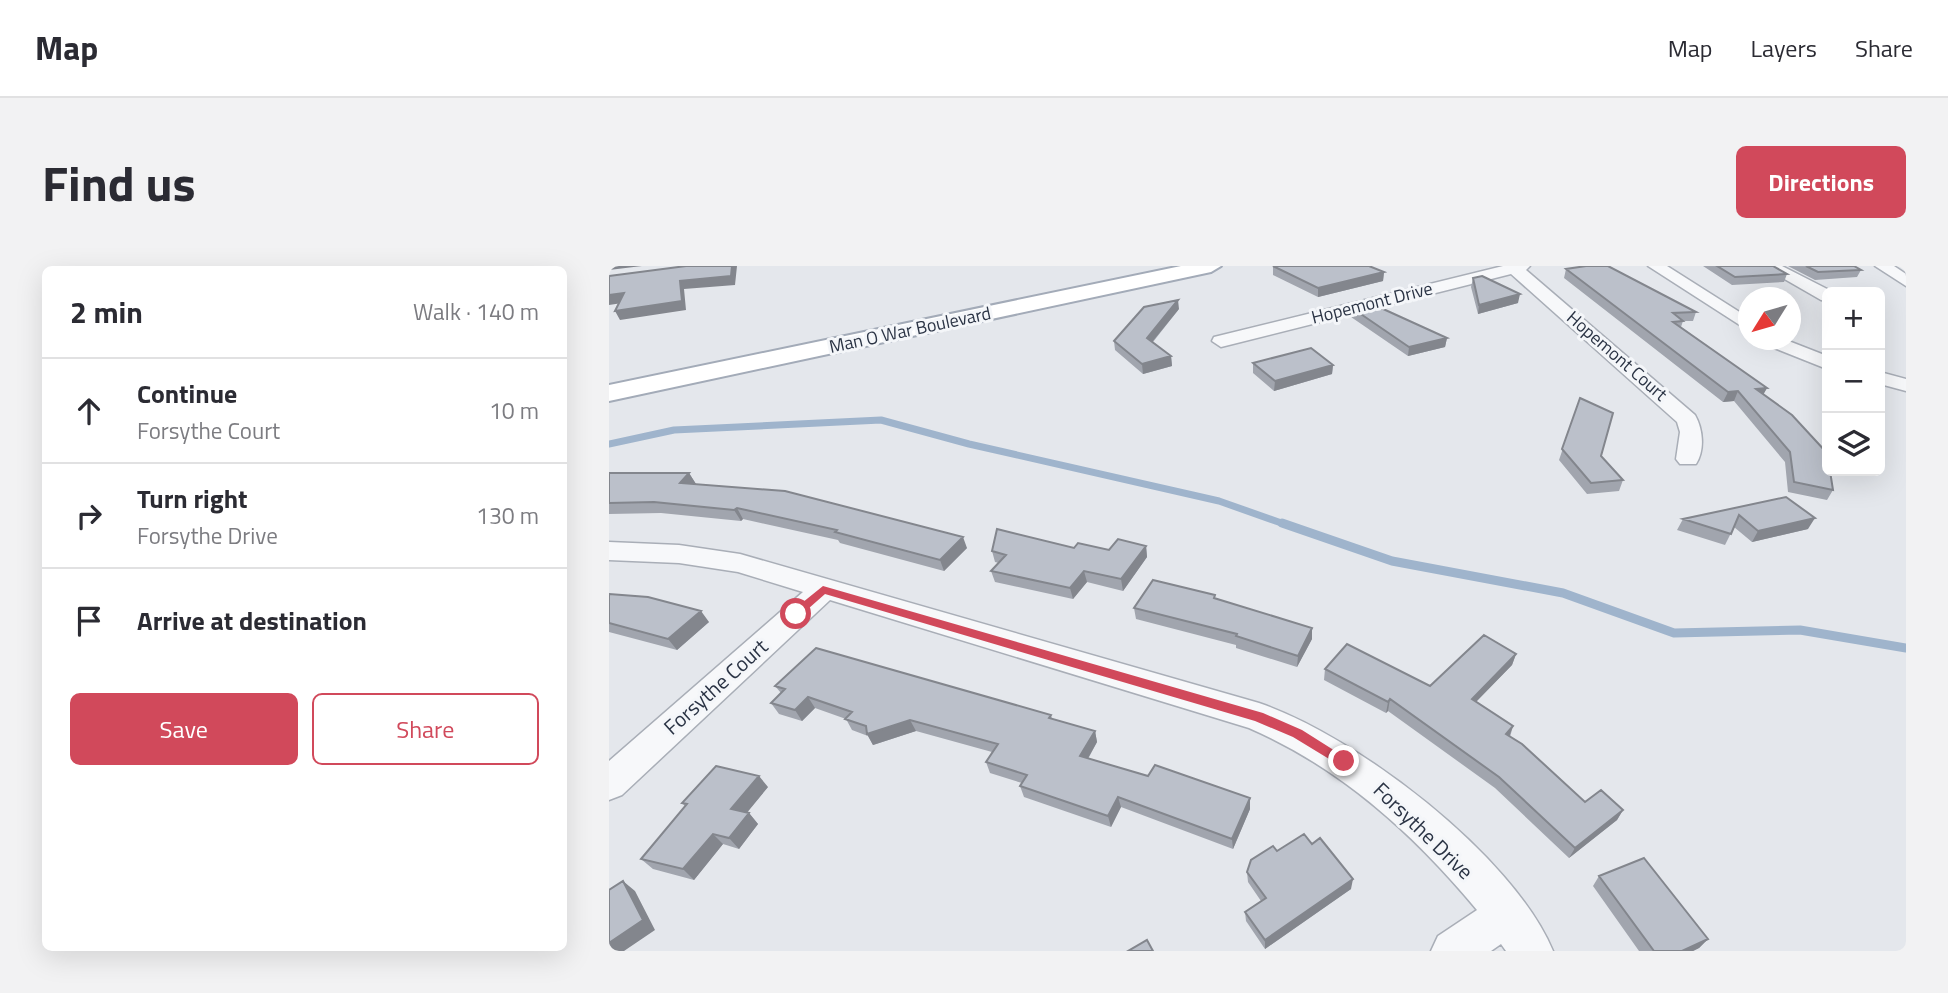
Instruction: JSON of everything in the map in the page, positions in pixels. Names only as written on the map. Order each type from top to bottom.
[{"type":"main road","name":"Man O War Boulevard","points":[[609,378],[1159,266]]},
{"type":"main road","name":"Man O War Boulevard","points":[[609,393],[1211,266]]},
{"type":"street","points":[[1656,266],[1738,319]]},
{"type":"street","points":[[1770,266],[1822,293]]},
{"type":"street","points":[[1883,266],[1906,281]]},
{"type":"street","name":"Hopemont Drive","points":[[1221,341],[1518,267]]},
{"type":"street","name":"Hopemont Court","points":[[1518,267],[1687,420],[1691,432],[1688,459]]},
{"type":"street","points":[[1795,350],[1822,361]]},
{"type":"street","points":[[1885,379],[1906,384]]},
{"type":"street","name":"Forsythe Drive","points":[[609,551],[679,554],[740,563],[823,590],[1259,717],[1298,734],[1344,761],[1389,795],[1447,848],[1506,916],[1531,951]]},
{"type":"street","name":"Forsythe Court","points":[[609,784],[823,590]]},
{"type":"street","points":[[1453,951],[1506,916]]},
{"type":"building","points":[[686,266],[732,266],[731,276],[680,281],[682,301],[615,311],[624,293],[609,295],[609,276]]},
{"type":"building","points":[[1273,266],[1369,266],[1384,272],[1318,288]]},
{"type":"building","points":[[1608,266],[1696,312],[1673,313],[1683,321],[1673,322],[1767,388],[1756,389],[1792,415],[1822,448],[1822,476],[1831,476],[1833,490],[1794,482],[1790,452],[1738,391],[1728,392],[1566,269]]},
{"type":"building","points":[[1717,266],[1773,266],[1787,274],[1735,277]]},
{"type":"building","points":[[1806,266],[1854,266],[1861,270],[1818,272]]},
{"type":"building","points":[[1482,276],[1520,294],[1479,305],[1473,278]]},
{"type":"building","points":[[1178,300],[1147,338],[1171,356],[1142,364],[1114,341],[1144,307]]},
{"type":"building","points":[[1370,303],[1447,338],[1409,347],[1352,308]]},
{"type":"building","points":[[1311,348],[1333,365],[1275,381],[1253,363]]},
{"type":"building","points":[[1580,398],[1613,413],[1601,456],[1623,480],[1591,483],[1562,449]]},
{"type":"building","points":[[609,473],[689,473],[680,483],[785,491],[963,537],[940,560],[835,532],[837,530],[737,508],[734,510],[654,502],[609,503]]},
{"type":"building","points":[[1786,497],[1815,518],[1758,531],[1739,515],[1731,534],[1683,519]]},
{"type":"building","points":[[997,529],[1074,548],[1078,543],[1109,550],[1118,539],[1146,546],[1121,579],[1084,571],[1070,588],[991,571],[1006,555],[992,551]]},
{"type":"building","points":[[1153,580],[1215,595],[1214,598],[1312,628],[1298,656],[1236,636],[1237,634],[1134,608]]},
{"type":"building","points":[[609,594],[648,597],[701,611],[668,639],[609,623]]},
{"type":"building","points":[[1484,635],[1516,654],[1472,699],[1513,726],[1506,734],[1522,744],[1585,802],[1601,790],[1623,810],[1575,848],[1499,777],[1390,699],[1388,702],[1325,669],[1347,644],[1430,686]]},
{"type":"building","points":[[816,648],[1051,715],[1049,718],[1095,731],[1080,756],[1148,776],[1155,765],[1250,798],[1232,839],[1118,797],[1108,816],[1020,786],[1027,775],[986,762],[998,744],[910,720],[867,734],[866,726],[845,719],[852,712],[808,697],[795,710],[771,703],[785,689],[775,686]]},
{"type":"building","points":[[716,766],[759,776],[731,809],[749,813],[729,838],[713,834],[683,869],[641,859],[687,804],[682,803]]},
{"type":"building","points":[[1304,834],[1312,844],[1320,838],[1353,879],[1265,940],[1245,912],[1266,898],[1247,872],[1251,860],[1273,846],[1277,851]]},
{"type":"building","points":[[1644,858],[1708,939],[1682,951],[1654,951],[1599,876]]},
{"type":"building","points":[[623,881],[643,920],[609,943],[609,890]]},
{"type":"building","points":[[1147,940],[1153,951],[1128,951]]},
{"type":"waterway","points":[[609,444],[674,430],[881,420],[969,444],[1219,501],[1287,525]]},
{"type":"waterway","points":[[1282,523],[1392,561],[1563,593],[1674,633],[1800,630],[1906,648]]},
{"type":"route","points":[[796,614],[823,590],[1259,717],[1298,734],[1344,761]]}]
